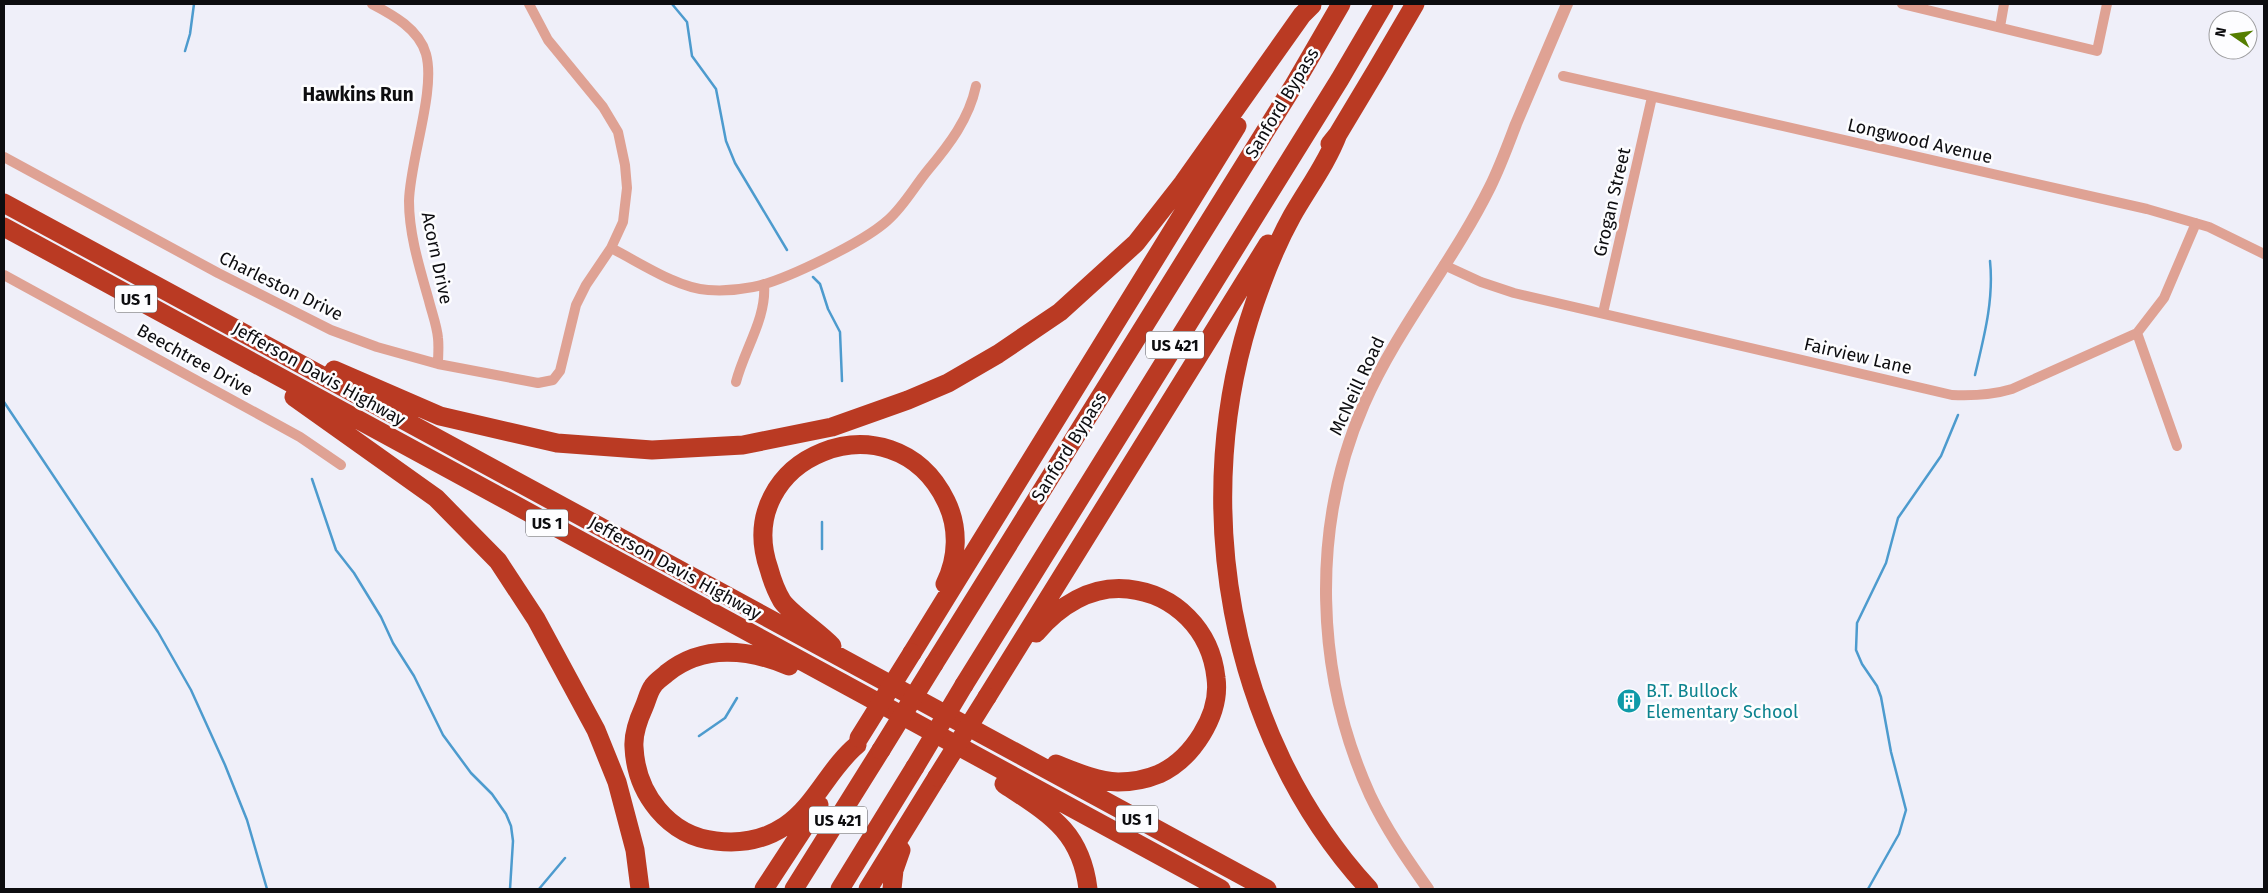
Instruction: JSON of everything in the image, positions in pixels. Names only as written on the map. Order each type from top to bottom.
[{"type":"highway","points":[[284,356],[314,361],[440,416],[557,443],[661,450],[742,445],[832,427],[948,383],[998,354],[1060,312],[1136,243],[1184,183],[1302,15],[1312,4]]},
{"type":"highway","points":[[764,889],[858,742],[1312,4]]},
{"type":"highway","name":"Sanford Bypass","points":[[794,889],[1294,84],[1341,4]]},
{"type":"highway","name":"Sanford Bypass","points":[[840,889],[1384,4]]},
{"type":"highway","points":[[868,889],[1197,361],[1327,147],[1338,134],[1415,4]]},
{"type":"highway","points":[[1338,134],[1332,150],[1292,217],[1277,248],[1246,333],[1237,366],[1226,429],[1222,528],[1228,584],[1239,640],[1268,727],[1302,796],[1340,853],[1369,889]]},
{"type":"highway","name":"Jefferson Davis Highway","points":[[4,202],[1267,889]]},
{"type":"highway","name":"Jefferson Davis Highway","points":[[4,227],[1221,889]]},
{"type":"highway","points":[[269,371],[295,398],[340,428],[436,498],[498,561],[536,619],[596,730],[617,782],[635,850],[640,889]]},
{"type":"highway","points":[[841,656],[818,632],[782,602],[764,556],[764,532],[767,511],[776,490],[789,474],[819,452],[836,446],[854,444],[870,444],[887,448],[905,456],[922,467],[935,482],[952,513],[956,552],[947,581],[912,653]]},
{"type":"highway","points":[[990,693],[1004,678],[1024,647],[1045,622],[1067,603],[1094,592],[1120,588],[1144,591],[1167,600],[1183,613],[1199,631],[1211,654],[1217,680],[1214,706],[1202,735],[1181,759],[1159,774],[1118,782],[1092,778],[1031,754],[1008,749]]},
{"type":"highway","points":[[826,675],[800,670],[770,658],[751,653],[703,654],[679,663],[653,686],[640,717],[634,745],[637,773],[649,800],[671,823],[686,833],[706,840],[730,843],[750,841],[785,826],[806,808],[823,788],[845,755],[858,742]]},
{"type":"highway","points":[[976,756],[1000,781],[1040,808],[1073,839],[1086,871],[1088,889]]},
{"type":"highway","points":[[892,889],[900,852],[938,778]]},
{"type":"street","name":"Acorn Drive","points":[[372,4],[406,25],[419,40],[426,55],[425,102],[411,176],[409,216],[419,264],[438,336],[438,364]]},
{"type":"street","points":[[529,4],[548,40],[603,107],[618,132],[628,188],[623,222],[611,248],[689,287],[706,290],[727,290],[764,284],[846,248],[887,221],[945,152],[973,102],[976,86]]},
{"type":"street","name":"McNeill Road","points":[[1428,889],[1395,842],[1370,794],[1350,742],[1329,650],[1326,573],[1330,528],[1348,445],[1363,406],[1391,351],[1444,266],[1490,186],[1567,4]]},
{"type":"street","points":[[1902,4],[2097,51],[2107,4]]},
{"type":"street","points":[[2000,27],[2004,4]]},
{"type":"street","name":"Longwood Avenue","points":[[1563,76],[2138,207],[2209,227],[2264,254]]},
{"type":"street","name":"Grogan Street","points":[[1603,313],[1652,97]]},
{"type":"street","name":"Charleston Drive","points":[[4,157],[218,273],[331,330],[377,347],[438,364],[538,383],[553,380],[560,371],[576,305],[586,285],[611,248]]},
{"type":"street","name":"Fairview Lane","points":[[1444,266],[1481,282],[1514,293],[1952,395],[1971,396],[1999,393],[2012,389],[2137,334],[2164,298],[2196,223]]},
{"type":"street","name":"Beechtree Drive","points":[[4,274],[300,437],[341,465]]},
{"type":"street","points":[[736,382],[761,312],[765,294],[764,284]]},
{"type":"street","points":[[2137,334],[2177,446]]},
{"type":"waterway","points":[[185,51],[190,34],[194,4]]},
{"type":"waterway","points":[[672,4],[687,22],[692,56],[716,89],[726,141],[735,163],[787,250]]},
{"type":"waterway","points":[[1975,375],[1985,333],[1991,290],[1990,261]]},
{"type":"waterway","points":[[813,277],[820,284],[828,309],[840,332],[842,381]]},
{"type":"waterway","points":[[4,402],[158,632],[191,690],[225,765],[247,820],[267,889]]},
{"type":"waterway","points":[[1868,889],[1899,834],[1906,810],[1891,752],[1881,697],[1877,686],[1862,664],[1856,650],[1857,623],[1886,563],[1898,518],[1941,456],[1958,415]]},
{"type":"waterway","points":[[312,479],[336,550],[354,573],[381,617],[393,643],[414,676],[443,735],[471,773],[492,794],[506,814],[511,826],[513,841],[510,889]]},
{"type":"waterway","points":[[822,522],[822,549]]},
{"type":"waterway","points":[[699,736],[725,718],[737,698]]},
{"type":"waterway","points":[[539,889],[565,858]]},
{"type":"place","name":"B.T. Bullock Elementary School","points":[[1629,701]]},
{"type":"district","name":"Hawkins Run","points":[[358,94]]}]
